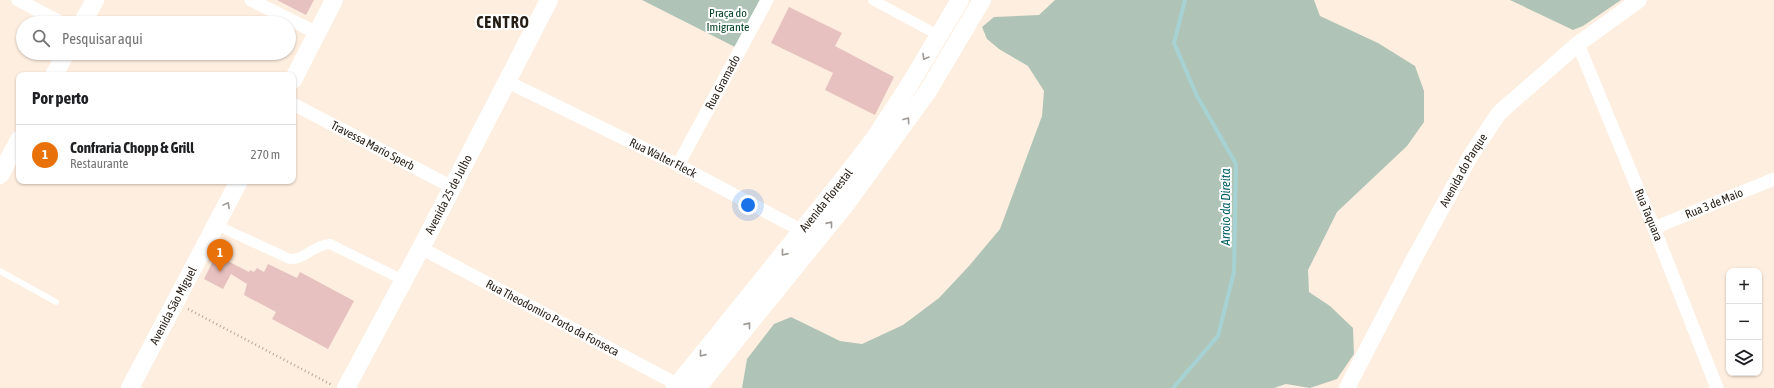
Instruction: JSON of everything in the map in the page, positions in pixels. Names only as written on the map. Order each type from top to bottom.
[{"type":"main road","points":[[86,16],[95,0]]},
{"type":"main road","points":[[296,74],[334,0]]},
{"type":"main road","name":"Avenida 25 de Julho","points":[[346,388],[421,248],[549,0]]},
{"type":"main road","name":"Avenida Florestal","points":[[679,387],[874,139],[910,84],[960,0]]},
{"type":"main road","name":"Avenida Florestal","points":[[697,388],[846,204],[928,91],[982,0]]},
{"type":"main road","points":[[56,72],[62,60]]},
{"type":"main road","points":[[0,175],[16,146]]},
{"type":"main road","name":"Avenida São Miguel","points":[[130,388],[237,184]]},
{"type":"street","points":[[18,0],[49,16]]},
{"type":"street","points":[[251,0],[283,16]]},
{"type":"street","name":"Rua Gramado","points":[[678,165],[767,0]]},
{"type":"street","points":[[873,0],[938,35]]},
{"type":"street","name":"Avenida do Parque","points":[[1347,388],[1415,257],[1471,155],[1499,113],[1578,44],[1639,0]]},
{"type":"street","points":[[296,22],[317,33]]},
{"type":"street","name":"Rua Taquara","points":[[1578,44],[1654,228],[1717,388]]},
{"type":"street","name":"Rua Walter Fleck","points":[[506,81],[678,165],[818,240]]},
{"type":"street","name":"Travessa Mario Sperb","points":[[296,106],[452,187]]},
{"type":"street","name":"Rua 3 de Maio","points":[[1654,228],[1774,179]]},
{"type":"street","points":[[216,225],[290,259],[298,258],[322,244],[330,244],[403,280]]},
{"type":"street","name":"Rua Theodomiro Porto da Fonseca","points":[[421,248],[679,387]]},
{"type":"lane","points":[[0,271],[56,302]]},
{"type":"path","points":[[176,302],[338,388]]},
{"type":"green space","name":"Praça do Imigrante","points":[[642,0],[761,0],[737,48]]},
{"type":"green space","points":[[1055,0],[1314,0],[1320,16],[1378,43],[1415,66],[1424,91],[1424,122],[1407,146],[1337,212],[1308,270],[1309,292],[1330,306],[1353,328],[1354,354],[1337,379],[1310,388],[1286,384],[1274,388],[742,388],[747,359],[774,324],[791,317],[840,341],[862,344],[903,325],[939,298],[969,266],[1000,229],[1042,116],[1044,91],[1028,66],[999,49],[987,39],[982,27],[994,17],[1039,15]]},
{"type":"green space","points":[[1510,0],[1621,0],[1583,26],[1573,30]]},
{"type":"building","points":[[277,0],[314,0],[306,15]]},
{"type":"building","points":[[789,7],[842,33],[835,46],[894,77],[875,115],[825,90],[833,73],[771,43]]},
{"type":"building","points":[[216,255],[249,272],[250,270],[254,272],[257,268],[264,272],[268,264],[297,278],[300,272],[354,301],[328,349],[272,319],[276,312],[244,295],[247,284],[231,274],[223,289],[204,279]]},
{"type":"waterway","name":"Arroio da Direita","points":[[1173,388],[1218,336],[1234,272],[1236,164],[1197,96],[1174,43],[1185,0]]},
{"type":"place","name":"Confraria Chopp & Grill","points":[[220,272]]},
{"type":"district","name":"CENTRO","points":[[503,22]]}]
